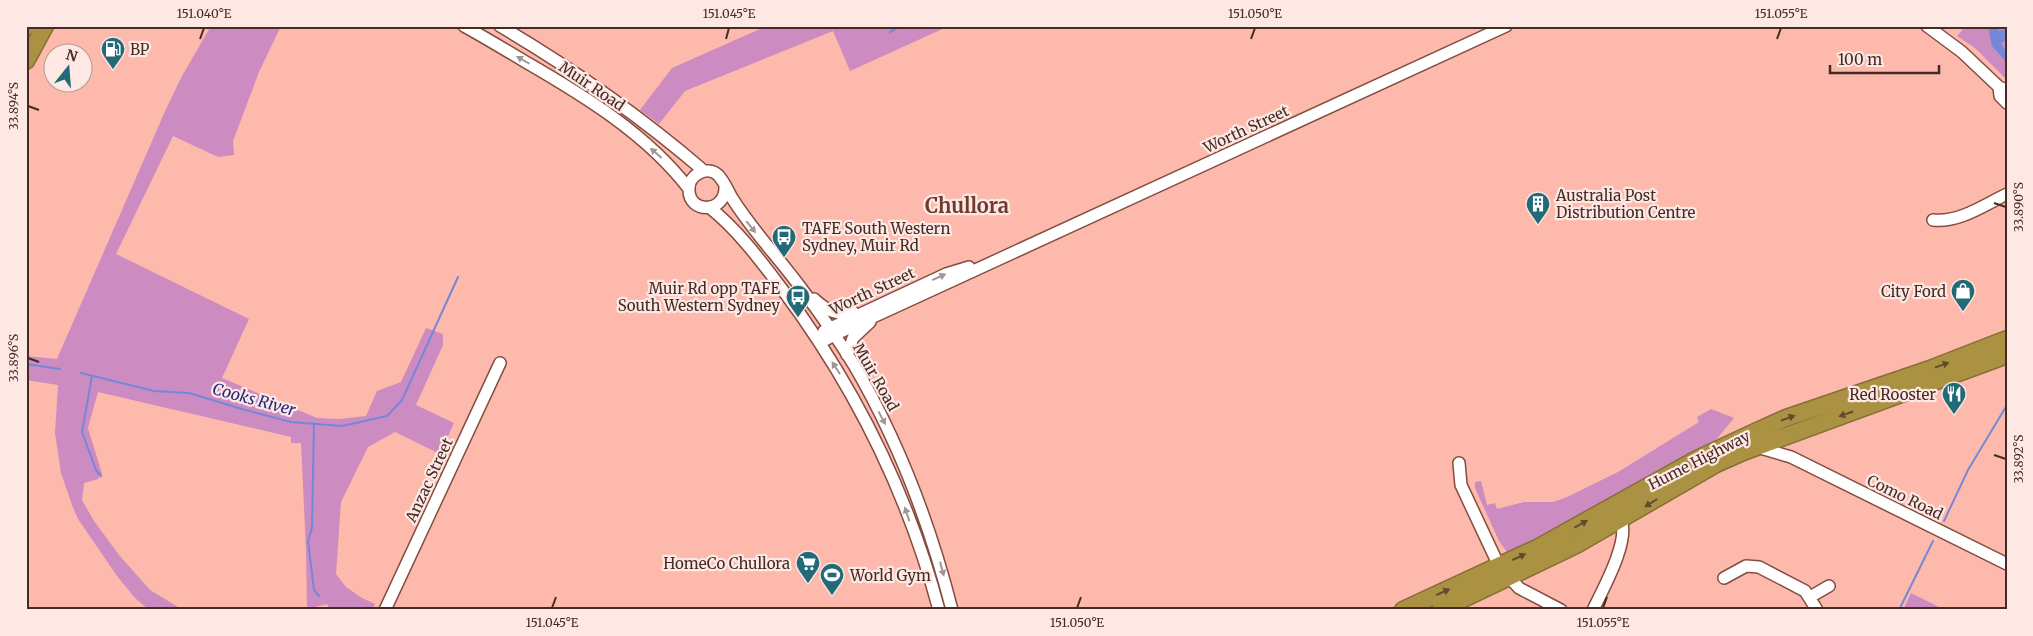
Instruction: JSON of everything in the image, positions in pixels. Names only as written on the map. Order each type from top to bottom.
[{"type":"highway","points":[[26,61],[45,26]]},
{"type":"highway","name":"Hume Highway","points":[[1403,610],[1576,545],[1716,464],[1757,439],[1786,418],[1923,372],[2007,340]]},
{"type":"highway","name":"Hume Highway","points":[[1440,610],[1539,548],[1697,459],[1757,439],[1778,438],[1955,376],[2007,355]]},
{"type":"street","name":"Muir Road","points":[[464,26],[594,104],[674,169],[688,189]]},
{"type":"street","name":"Muir Road","points":[[500,26],[562,63],[602,90],[646,122],[704,171]]},
{"type":"street","name":"Worth Street","points":[[818,339],[875,311],[1000,258],[1506,26]]},
{"type":"street","points":[[1927,26],[1962,52],[2003,88],[2000,96],[2007,104]]},
{"type":"street","points":[[704,171],[710,171],[719,176],[725,186],[723,198],[720,202],[709,208],[694,202],[688,189],[695,175],[704,171]]},
{"type":"street","name":"Muir Road","points":[[725,186],[744,218],[801,288],[847,355],[901,456],[938,554],[952,610]]},
{"type":"street","points":[[1933,220],[1943,221],[1958,218],[2007,194]]},
{"type":"street","name":"Muir Road","points":[[709,208],[721,216],[760,260],[818,339],[840,374],[864,418],[900,493],[939,610]]},
{"type":"street","points":[[801,288],[826,309],[836,313],[846,314],[875,311]]},
{"type":"street","points":[[847,355],[853,338],[875,311]]},
{"type":"street","name":"Anzac Street","points":[[385,610],[500,363]]},
{"type":"street","name":"Como Road","points":[[1778,438],[1782,447],[1791,457]]},
{"type":"street","name":"Como Road","points":[[1757,439],[2007,564]]},
{"type":"street","points":[[1459,463],[1461,485],[1503,572],[1519,588],[1561,610]]},
{"type":"street","points":[[1593,610],[1622,547],[1624,532],[1621,520]]},
{"type":"street","points":[[1724,578],[1746,566],[1759,567],[1805,591],[1817,610]]},
{"type":"street","points":[[1810,598],[1829,586]]},
{"type":"shaded area","points":[[211,26],[281,26],[259,72],[233,141],[234,155],[218,157],[173,136],[116,254],[249,319],[222,378],[317,418],[339,419],[366,416],[377,391],[401,382],[426,328],[443,334],[443,345],[416,405],[454,423],[440,454],[395,432],[368,447],[341,502],[336,574],[346,587],[375,604],[372,610],[330,610],[327,604],[307,609],[301,443],[291,443],[291,437],[98,392],[88,428],[102,474],[98,479],[84,483],[82,500],[94,521],[119,555],[150,590],[183,610],[149,610],[135,598],[117,576],[78,519],[72,505],[61,473],[55,433],[58,385],[26,380],[26,356],[57,359],[166,109],[182,76]]},
{"type":"shaded area","points":[[767,26],[949,26],[850,71],[833,31],[685,91],[659,124],[640,110],[672,68]]},
{"type":"shaded area","points":[[1966,26],[2007,26],[2007,80],[1975,48],[1957,36]]},
{"type":"shaded area","points":[[1711,409],[1734,418],[1715,441],[1591,512],[1507,552],[1499,541],[1475,488],[1475,482],[1481,481],[1487,505],[1495,503],[1497,509],[1524,502],[1553,502],[1618,472],[1699,422],[1697,417]]},
{"type":"shaded area","points":[[1911,593],[1945,610],[1903,610]]},
{"type":"water","points":[[1988,26],[1998,26],[1999,31],[2007,29],[2007,40],[2001,43],[2007,53],[2007,63],[1992,46]]},
{"type":"waterway","name":"Cooks River","points":[[890,32],[901,26]]},
{"type":"waterway","name":"Cooks River","points":[[81,373],[154,391],[189,393],[291,422],[342,426],[387,416],[402,400],[458,277]]},
{"type":"waterway","name":"Cooks River","points":[[26,364],[60,369]]},
{"type":"waterway","points":[[92,376],[82,432],[96,470],[101,476]]},
{"type":"waterway","points":[[1944,521],[1968,470],[2007,405]]},
{"type":"waterway","points":[[314,424],[312,528],[308,541],[314,590],[319,596]]},
{"type":"waterway","points":[[1899,610],[1933,541]]},
{"type":"place","name":"BP","points":[[113,70]]},
{"type":"place","name":"Australia Post Distribution Centre","points":[[1538,225]]},
{"type":"place","name":"TAFE South Western Sydney, Muir Rd","points":[[784,258]]},
{"type":"place","name":"City Ford","points":[[1963,312]]},
{"type":"place","name":"Muir Rd opp TAFE South Western Sydney","points":[[798,318]]},
{"type":"place","name":"Red Rooster","points":[[1954,415]]},
{"type":"place","name":"HomeCo Chullora","points":[[808,584]]},
{"type":"place","name":"World Gym","points":[[832,596]]},
{"type":"district","name":"Chullora","points":[[967,205]]}]
